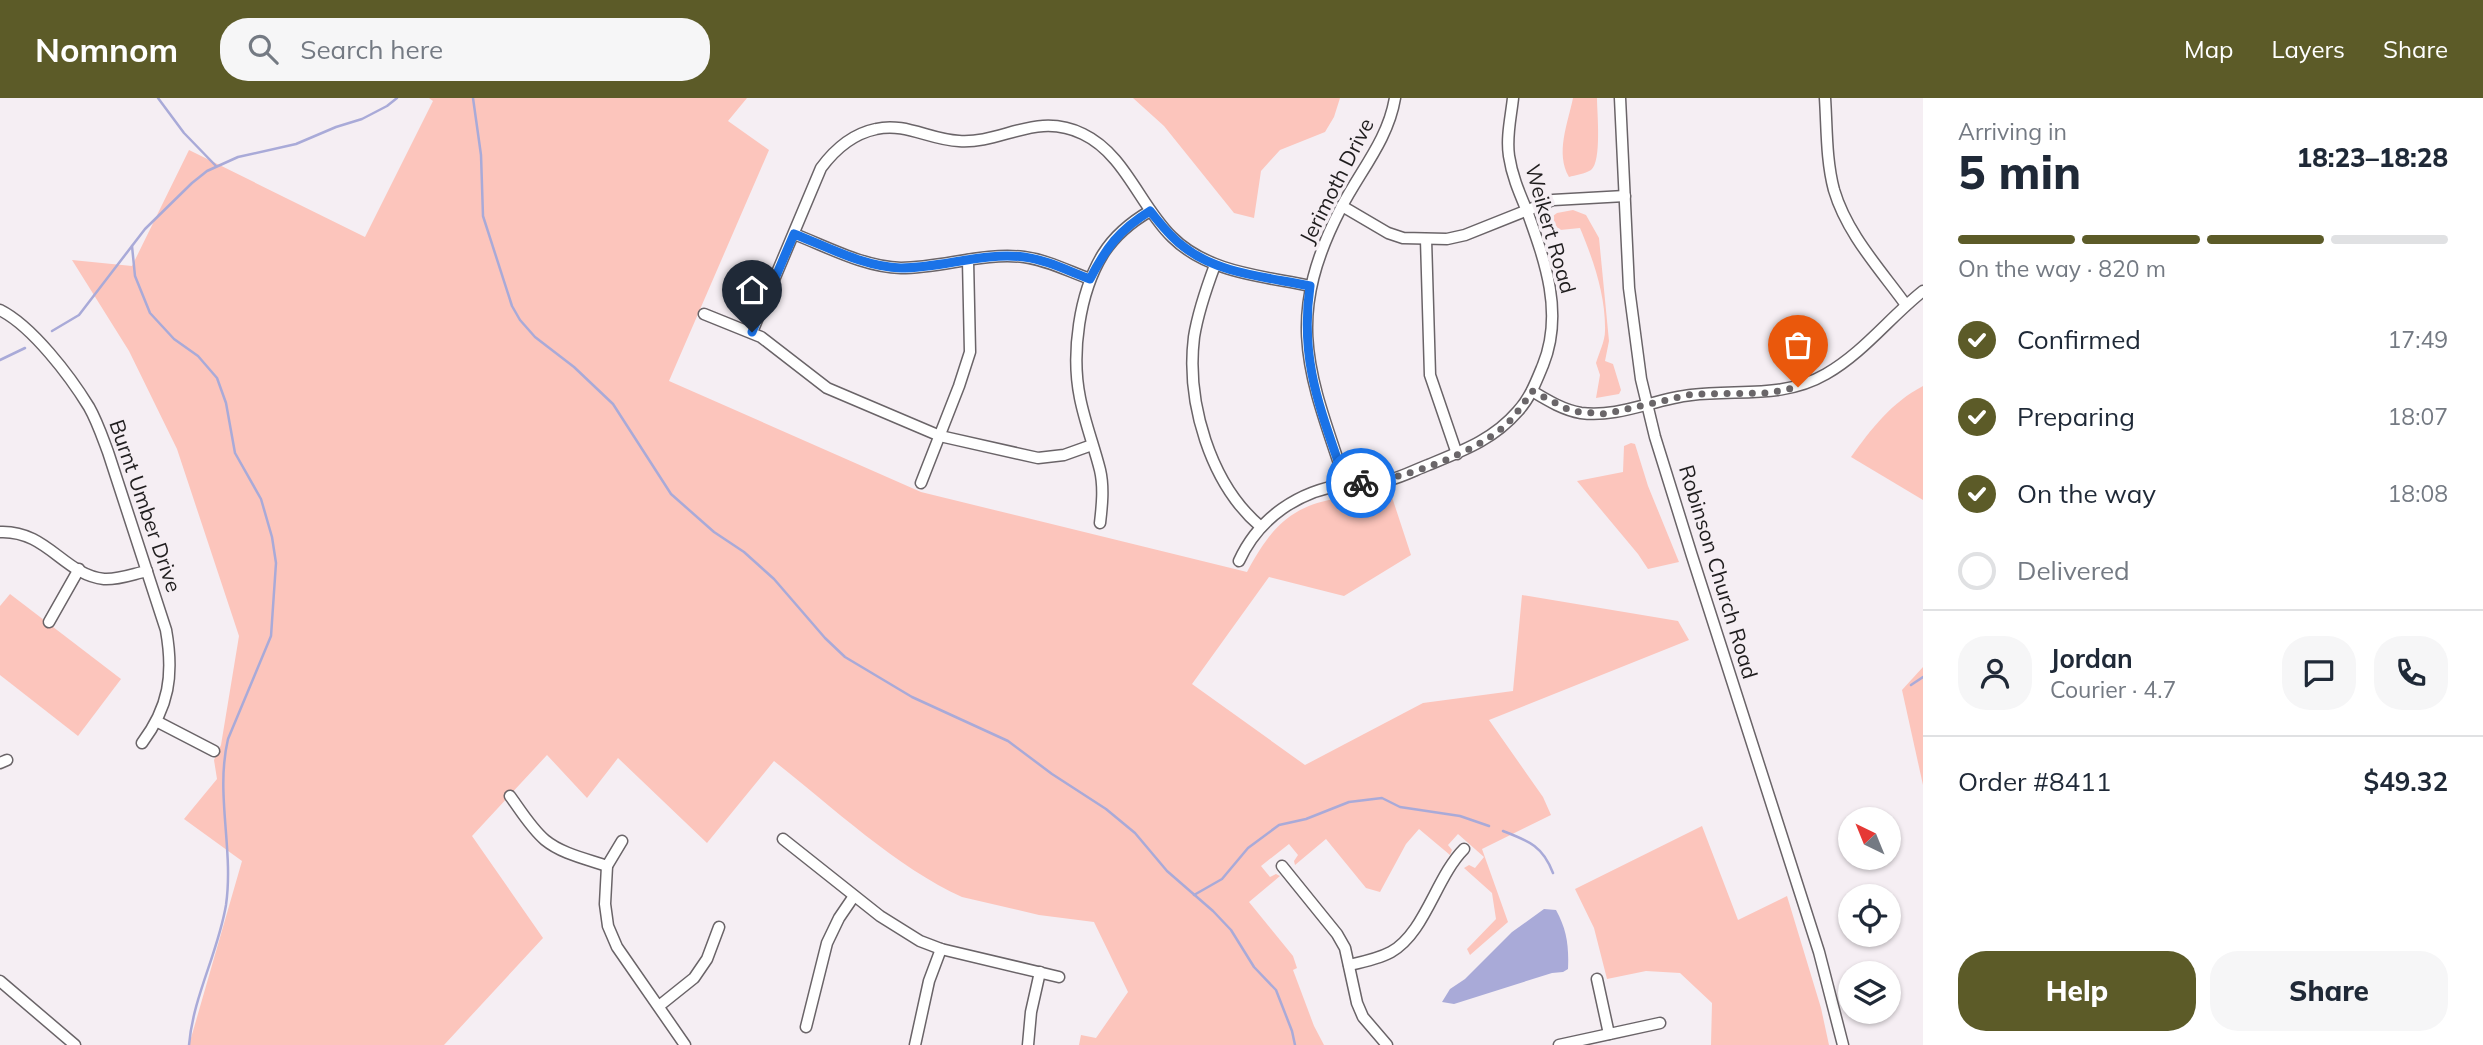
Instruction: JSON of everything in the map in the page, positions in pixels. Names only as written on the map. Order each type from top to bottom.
[{"type":"street","name":"Jerimoth Drive","points":[[1346,485],[1313,384],[1308,359],[1306,333],[1310,286],[1327,237],[1342,206],[1388,126],[1395,98]]},
{"type":"street","name":"Weikert Road","points":[[1239,561],[1246,546],[1261,527],[1283,507],[1304,495],[1346,485],[1389,480],[1457,454],[1482,442],[1507,424],[1532,391],[1548,352],[1553,315],[1549,280],[1526,210],[1514,184],[1508,153],[1513,98]]},
{"type":"street","name":"Robinson Church Road","points":[[1620,98],[1631,317],[1647,405],[1692,556],[1815,940],[1843,1045]]},
{"type":"street","points":[[1825,98],[1829,165],[1838,201],[1854,233],[1906,305]]},
{"type":"street","points":[[752,332],[821,168],[830,155],[850,139],[878,128],[906,128],[956,141],[977,141],[1029,126],[1068,129],[1082,133],[1100,144],[1128,177],[1150,211],[1185,248],[1214,265],[1310,286]]},
{"type":"street","points":[[1342,206],[1388,233],[1403,238],[1426,239],[1465,235],[1553,200],[1567,197],[1625,196]]},
{"type":"street","points":[[1100,523],[1101,472],[1091,445],[1080,396],[1076,365],[1078,334],[1090,279],[1104,253],[1117,235],[1150,211]]},
{"type":"street","points":[[794,234],[878,265],[900,268],[927,267],[968,260],[1024,257],[1048,262],[1090,279]]},
{"type":"street","points":[[1426,239],[1430,375],[1457,454]]},
{"type":"street","points":[[920,483],[970,352],[968,260]]},
{"type":"street","points":[[1214,265],[1197,319],[1194,387],[1205,436],[1216,464],[1231,495],[1244,513],[1261,527]]},
{"type":"street","points":[[1532,391],[1560,407],[1582,413],[1605,414],[1693,394],[1768,393],[1808,383],[1844,362],[1923,291]]},
{"type":"street","name":"Burnt Umber Drive","points":[[0,310],[17,320],[37,339],[89,408],[108,452],[166,630],[171,655],[168,689],[158,722],[142,743]]},
{"type":"street","points":[[704,314],[752,332],[827,388],[940,436],[1038,458],[1064,455],[1091,445]]},
{"type":"street","points":[[0,532],[27,535],[94,577],[112,579],[147,571]]},
{"type":"street","points":[[49,622],[79,569]]},
{"type":"street","points":[[158,722],[214,751]]},
{"type":"street","points":[[510,796],[536,832],[548,843],[607,866]]},
{"type":"street","points":[[783,839],[880,916],[920,941],[940,949],[1059,977]]},
{"type":"street","points":[[622,841],[607,866],[604,904],[608,926],[617,947],[685,1045]]},
{"type":"street","points":[[1349,965],[1373,959],[1400,946],[1410,936],[1445,873],[1464,849]]},
{"type":"street","points":[[1282,866],[1337,934],[1345,948],[1357,1003],[1363,1017],[1387,1045]]},
{"type":"street","points":[[806,1027],[827,943],[854,896]]},
{"type":"street","points":[[659,1006],[694,978],[707,959],[719,927]]},
{"type":"street","points":[[915,1045],[929,981],[940,949]]},
{"type":"street","points":[[1028,1045],[1031,1012],[1040,972]]},
{"type":"street","points":[[1597,979],[1609,1034]]},
{"type":"street","points":[[0,981],[75,1045]]},
{"type":"street","points":[[1559,1045],[1660,1023]]},
{"type":"shaded area","points":[[429,98],[747,98],[728,121],[769,150],[669,381],[921,492],[1247,572],[1261,548],[1289,517],[1322,502],[1390,491],[1411,555],[1344,596],[1269,577],[1192,684],[1305,765],[1423,703],[1513,691],[1522,595],[1678,621],[1689,640],[1489,720],[1543,797],[1551,815],[1482,849],[1508,922],[1470,955],[1467,949],[1496,919],[1492,893],[1464,868],[1469,865],[1475,868],[1484,857],[1458,834],[1448,845],[1452,850],[1450,855],[1419,829],[1406,844],[1380,892],[1366,888],[1326,839],[1295,865],[1294,861],[1298,855],[1289,844],[1261,866],[1270,877],[1276,874],[1280,876],[1249,902],[1293,956],[1297,968],[1293,970],[1324,1045],[1079,1045],[1081,1035],[1096,1038],[1128,992],[1094,922],[1039,915],[962,897],[938,885],[889,853],[774,761],[707,843],[618,758],[587,798],[547,755],[472,836],[543,938],[444,1045],[189,1045],[242,861],[184,819],[217,779],[214,760],[221,745],[239,636],[177,449],[129,351],[72,260],[132,266],[189,150],[365,237],[433,101]]},
{"type":"shaded area","points":[[1133,98],[1340,98],[1334,117],[1325,132],[1280,150],[1261,171],[1254,218],[1234,213],[1164,126]]},
{"type":"shaded area","points":[[1573,98],[1597,98],[1598,147],[1591,170],[1569,177],[1563,148]]},
{"type":"shaded area","points":[[1573,210],[1586,215],[1599,238],[1609,341],[1605,361],[1613,364],[1621,390],[1619,394],[1596,398],[1600,375],[1596,363],[1605,331],[1598,278],[1580,228],[1560,230],[1553,223],[1553,216],[1557,213]]},
{"type":"shaded area","points":[[1923,386],[1923,500],[1851,457],[1874,426],[1892,408]]},
{"type":"shaded area","points":[[1635,444],[1648,486],[1679,562],[1648,569],[1577,481],[1623,472],[1624,446]]},
{"type":"shaded area","points":[[10,594],[121,679],[78,736],[0,675],[0,606]]},
{"type":"shaded area","points":[[1923,667],[1923,785],[1902,690]]},
{"type":"shaded area","points":[[1702,826],[1738,920],[1787,896],[1821,1008],[1829,1045],[1711,1045],[1712,1003],[1680,973],[1646,971],[1607,979],[1594,928],[1575,889]]},
{"type":"water","points":[[1544,909],[1556,910],[1563,924],[1568,945],[1568,969],[1454,1004],[1442,1002],[1450,989],[1465,979],[1512,932]]},
{"type":"waterway","points":[[158,98],[184,133],[216,166]]},
{"type":"waterway","points":[[52,331],[79,315],[145,229],[207,171],[238,157],[296,144],[362,119],[397,98]]},
{"type":"waterway","points":[[473,98],[481,155],[483,216],[512,306],[535,337],[574,367],[613,404],[671,494],[774,579],[845,657],[912,697],[1008,741],[1106,809],[1135,833],[1167,871],[1231,930],[1254,967],[1276,990],[1295,1045]]},
{"type":"waterway","points":[[132,246],[135,276],[150,313],[174,339],[198,356],[217,378],[226,403],[235,453],[261,499],[276,563],[271,636],[228,739],[223,780],[228,863],[226,905],[195,1010],[189,1045]]},
{"type":"waterway","points":[[0,360],[25,348]]},
{"type":"waterway","points":[[1911,685],[1923,677]]},
{"type":"waterway","points":[[1194,895],[1222,879],[1248,848],[1279,825],[1306,819],[1349,802],[1382,798],[1400,807],[1460,816],[1489,826]]},
{"type":"waterway","points":[[1503,831],[1540,850],[1553,873]]},
{"type":"way so far","points":[[1361,483],[1389,480],[1474,447],[1507,424],[1532,391],[1571,411],[1605,414],[1693,394],[1768,393],[1798,387]]},
{"type":"route","points":[[752,332],[794,234],[878,265],[900,268],[927,267],[1011,256],[1048,262],[1090,279],[1117,235],[1134,220],[1150,211],[1185,248],[1214,265],[1310,286],[1306,333],[1313,384],[1346,485],[1361,483]]}]
